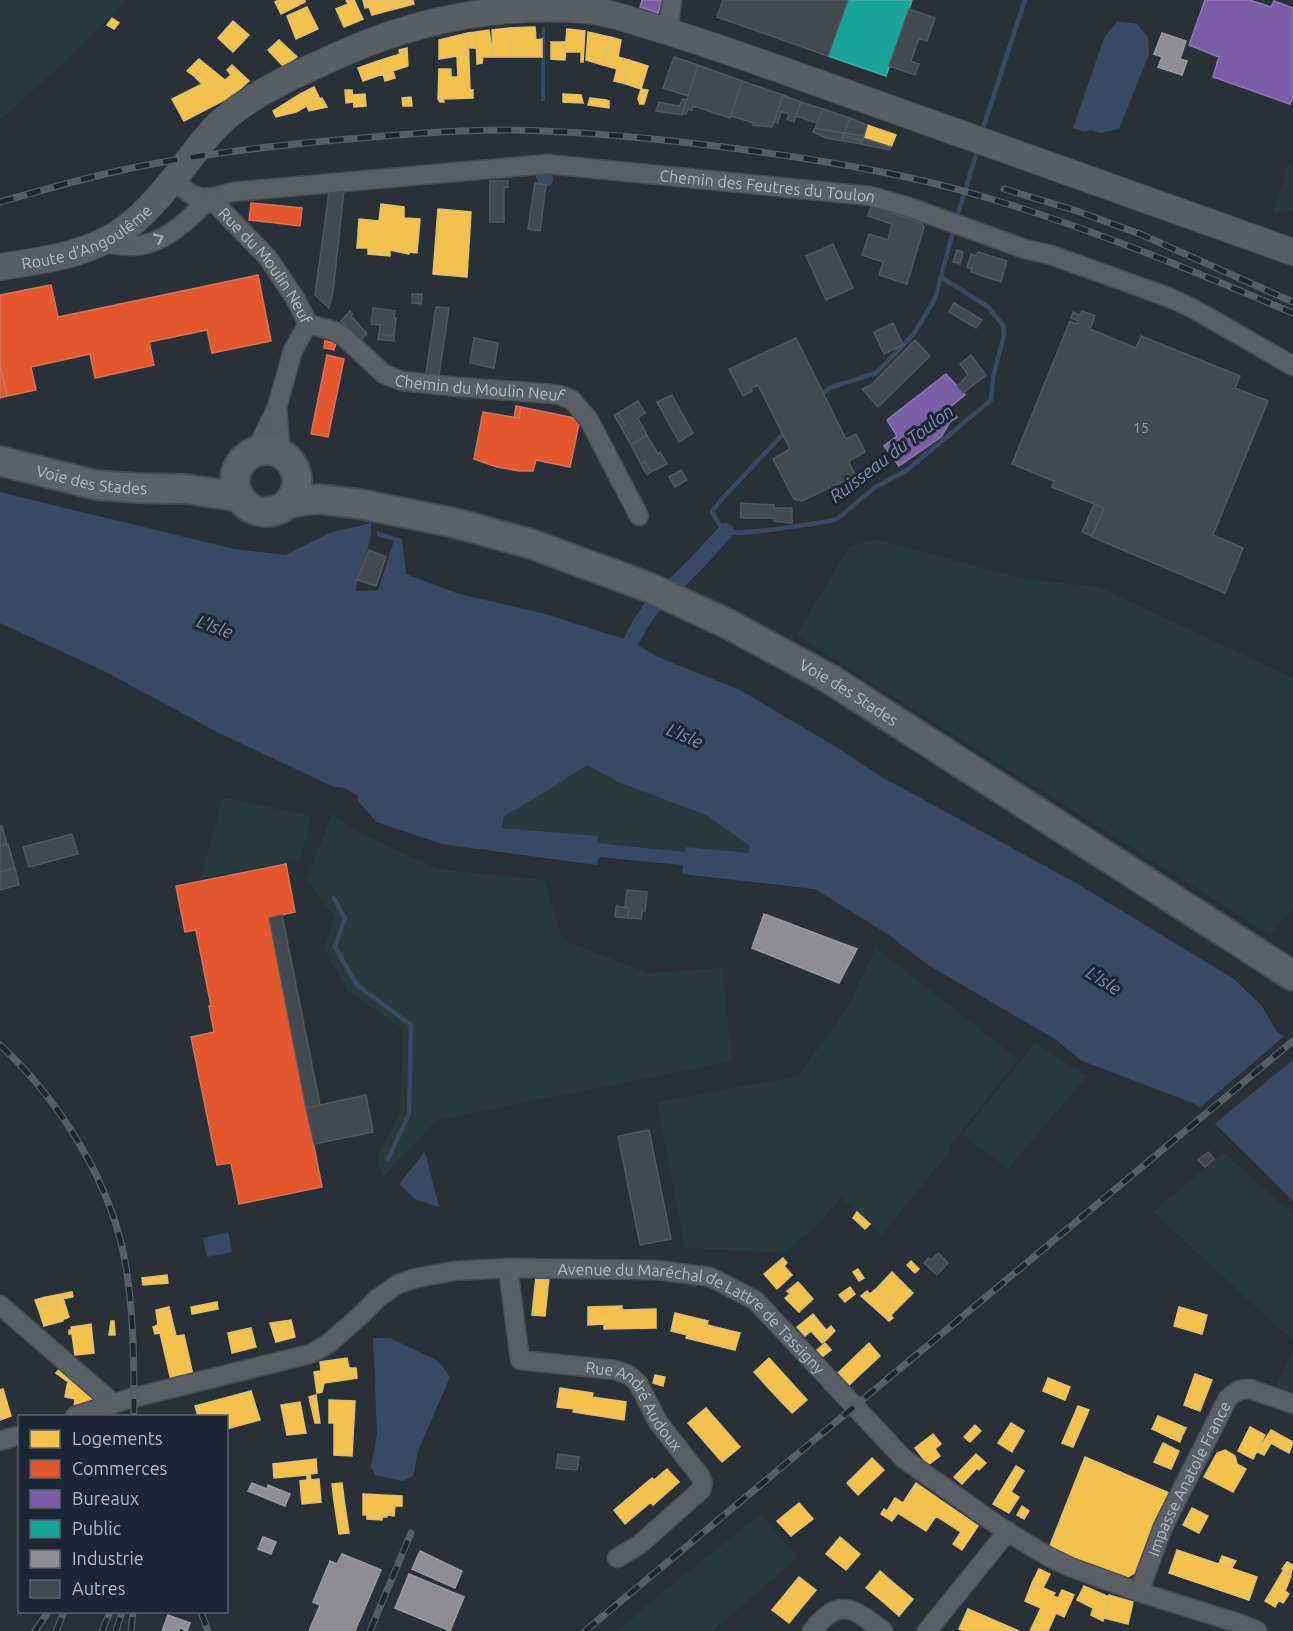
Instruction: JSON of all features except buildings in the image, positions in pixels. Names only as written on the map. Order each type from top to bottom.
[{"type":"main road","points":[[150,205],[222,120],[238,108],[296,75],[361,45],[452,16],[523,4],[590,6],[966,134],[1076,176],[1293,252]]},
{"type":"main road","name":"Route d'Angoulême","points":[[0,267],[53,259],[102,243],[130,225],[150,205]]},
{"type":"main road","name":"Route d'Angoulême","points":[[0,261],[80,246],[113,232],[150,205]]},
{"type":"main road","name":"Voie des Stades","points":[[0,461],[96,485],[186,489],[262,469],[319,486],[360,504]]},
{"type":"main road","points":[[262,469],[296,489],[288,503]]},
{"type":"main road","name":"Voie des Stades","points":[[262,469],[245,504],[262,512],[280,508],[288,503],[318,499],[360,504],[455,524],[531,544],[648,587],[762,641],[830,679],[1293,976]]},
{"type":"street","points":[[668,32],[672,0]]},
{"type":"street","name":"Chemin des Feutres du Toulon","points":[[210,198],[232,192],[547,164],[870,196],[944,219],[1025,249],[1051,255],[1168,297],[1192,308],[1293,366]]},
{"type":"street","points":[[175,178],[182,189],[189,194],[210,198]]},
{"type":"street","points":[[102,243],[132,246],[155,242],[184,224],[210,198]]},
{"type":"street","name":"Rue du Moulin Neuf","points":[[210,198],[268,258],[295,298],[308,324],[293,350],[262,469]]},
{"type":"street","name":"Chemin du Moulin Neuf","points":[[308,324],[334,331],[344,337],[379,370],[402,381],[560,395],[572,400],[589,420],[639,516]]},
{"type":"street","name":"Rue du Moulin Neuf","points":[[262,469],[277,407]]},
{"type":"street","name":"Avenue du Maréchal de Lattre de Tassigny","points":[[78,1415],[309,1354],[328,1344],[378,1298],[398,1284],[416,1278],[454,1271],[508,1268],[657,1270],[710,1277],[755,1300],[904,1459],[1008,1532],[1070,1567],[1257,1631]]},
{"type":"street","name":"Rue André Audoux","points":[[508,1268],[520,1360],[615,1370],[629,1375],[638,1383],[657,1422],[700,1476],[703,1483],[701,1490],[639,1545],[617,1558]]},
{"type":"street","points":[[0,1305],[114,1404]]},
{"type":"street","name":"Impasse Anatole France","points":[[1139,1592],[1163,1527],[1220,1409],[1228,1398],[1239,1390],[1250,1389],[1293,1404]]},
{"type":"street","points":[[0,1441],[18,1435]]},
{"type":"street","points":[[927,1631],[1008,1532]]},
{"type":"street","points":[[812,1631],[824,1616],[835,1610],[847,1609],[859,1612],[884,1631]]},
{"type":"green space","points":[[0,0],[126,0],[71,56],[0,120]]},
{"type":"green space","points":[[1293,159],[1293,211],[1273,212],[1288,165]]},
{"type":"green space","points":[[875,539],[1025,579],[1099,587],[1293,678],[1293,908],[1270,935],[796,635],[850,546]]},
{"type":"green space","points":[[587,765],[618,782],[706,815],[750,846],[748,853],[686,847],[685,852],[597,843],[598,836],[502,829],[504,816]]},
{"type":"green space","points":[[227,798],[306,815],[310,820],[301,859],[201,878],[222,800]]},
{"type":"green space","points":[[332,813],[350,828],[437,869],[544,880],[563,940],[648,973],[722,968],[732,1061],[437,1120],[383,1177],[377,1163],[380,1151],[401,1111],[402,1028],[348,991],[324,949],[334,917],[307,880]]},
{"type":"green space","points":[[876,948],[1018,1059],[949,1148],[951,1150],[882,1235],[841,1197],[820,1223],[784,1253],[685,1248],[657,1102],[798,1076],[847,1008]]},
{"type":"green space","points":[[1035,1043],[1087,1076],[1008,1169],[962,1134]]},
{"type":"green space","points":[[1224,1152],[1293,1215],[1293,1341],[1153,1212]]},
{"type":"green space","points":[[1293,1352],[1293,1395],[1275,1387]]},
{"type":"green space","points":[[761,1514],[798,1557],[713,1631],[618,1631],[659,1595]]},
{"type":"water","points":[[1117,21],[1137,24],[1148,37],[1149,54],[1119,129],[1101,133],[1090,130],[1085,132],[1073,128],[1104,38]]},
{"type":"water","points":[[542,27],[545,27],[545,101],[541,101]]},
{"type":"water","name":"L'Isle","points":[[0,492],[234,549],[285,555],[332,532],[371,523],[370,541],[356,591],[378,590],[394,541],[377,536],[377,531],[402,539],[406,574],[459,594],[542,613],[631,641],[658,657],[740,690],[880,776],[1076,883],[1234,979],[1262,1006],[1277,1032],[1293,1041],[1293,1201],[1195,1104],[1080,1060],[1055,1039],[928,965],[889,935],[815,889],[682,874],[683,865],[599,857],[597,865],[442,844],[376,822],[358,801],[358,796],[345,788],[334,787],[219,733],[106,672],[0,623]],"holes":[[[587,765],[618,782],[706,815],[750,846],[748,853],[686,847],[685,852],[598,843],[598,836],[502,828],[504,816]]]},
{"type":"water","points":[[425,1152],[439,1207],[415,1199],[399,1184]]},
{"type":"water","points":[[228,1232],[232,1252],[207,1257],[203,1238]]},
{"type":"water","points":[[373,1338],[390,1338],[438,1361],[450,1377],[418,1451],[413,1476],[402,1481],[375,1475],[371,1467],[377,1434]]},
{"type":"pier","points":[[1287,1034],[1293,1037],[1293,1060],[1212,1126],[1197,1110]]},
{"type":"waterway","name":"Ruisseau du Toulon","points":[[982,131],[1025,0]]},
{"type":"waterway","name":"Ruisseau du Toulon","points":[[956,220],[978,148]]},
{"type":"waterway","points":[[543,173],[545,179]]},
{"type":"waterway","name":"Ruisseau du Toulon","points":[[819,397],[829,388],[876,373],[913,335],[935,299],[954,228]]},
{"type":"waterway","name":"Ruisseau du Toulon","points":[[786,431],[712,512],[726,531],[758,531],[837,519],[874,488],[907,470],[991,400],[993,377],[1004,335],[1003,325],[988,307],[941,277]]},
{"type":"waterway","name":"Ruisseau du Toulon","points":[[622,660],[640,624],[653,606],[726,531]]},
{"type":"waterway","points":[[334,898],[345,918],[335,947],[357,985],[411,1025],[409,1114],[388,1159]]},
{"type":"railway","points":[[0,202],[142,166],[287,145],[407,134],[507,130],[623,136],[800,158],[892,174],[952,188],[1021,208],[1100,235],[1293,313]]},
{"type":"railway","points":[[1004,189],[1074,210],[1140,234],[1293,302]]},
{"type":"railway","points":[[585,1631],[1293,1041]]},
{"type":"railway","points":[[0,1045],[43,1091],[63,1118],[81,1146],[109,1205],[119,1236],[129,1285],[133,1342],[134,1415]]},
{"type":"railway","points":[[370,1631],[411,1533]]},
{"type":"railway","points":[[35,1631],[47,1613]]},
{"type":"railway","points":[[56,1631],[64,1613]]},
{"type":"railway","points":[[102,1631],[110,1613]]},
{"type":"railway","points":[[116,1631],[122,1613]]},
{"type":"railway","points":[[131,1631],[133,1613]]},
{"type":"railway","points":[[201,1613],[208,1631]]}]
